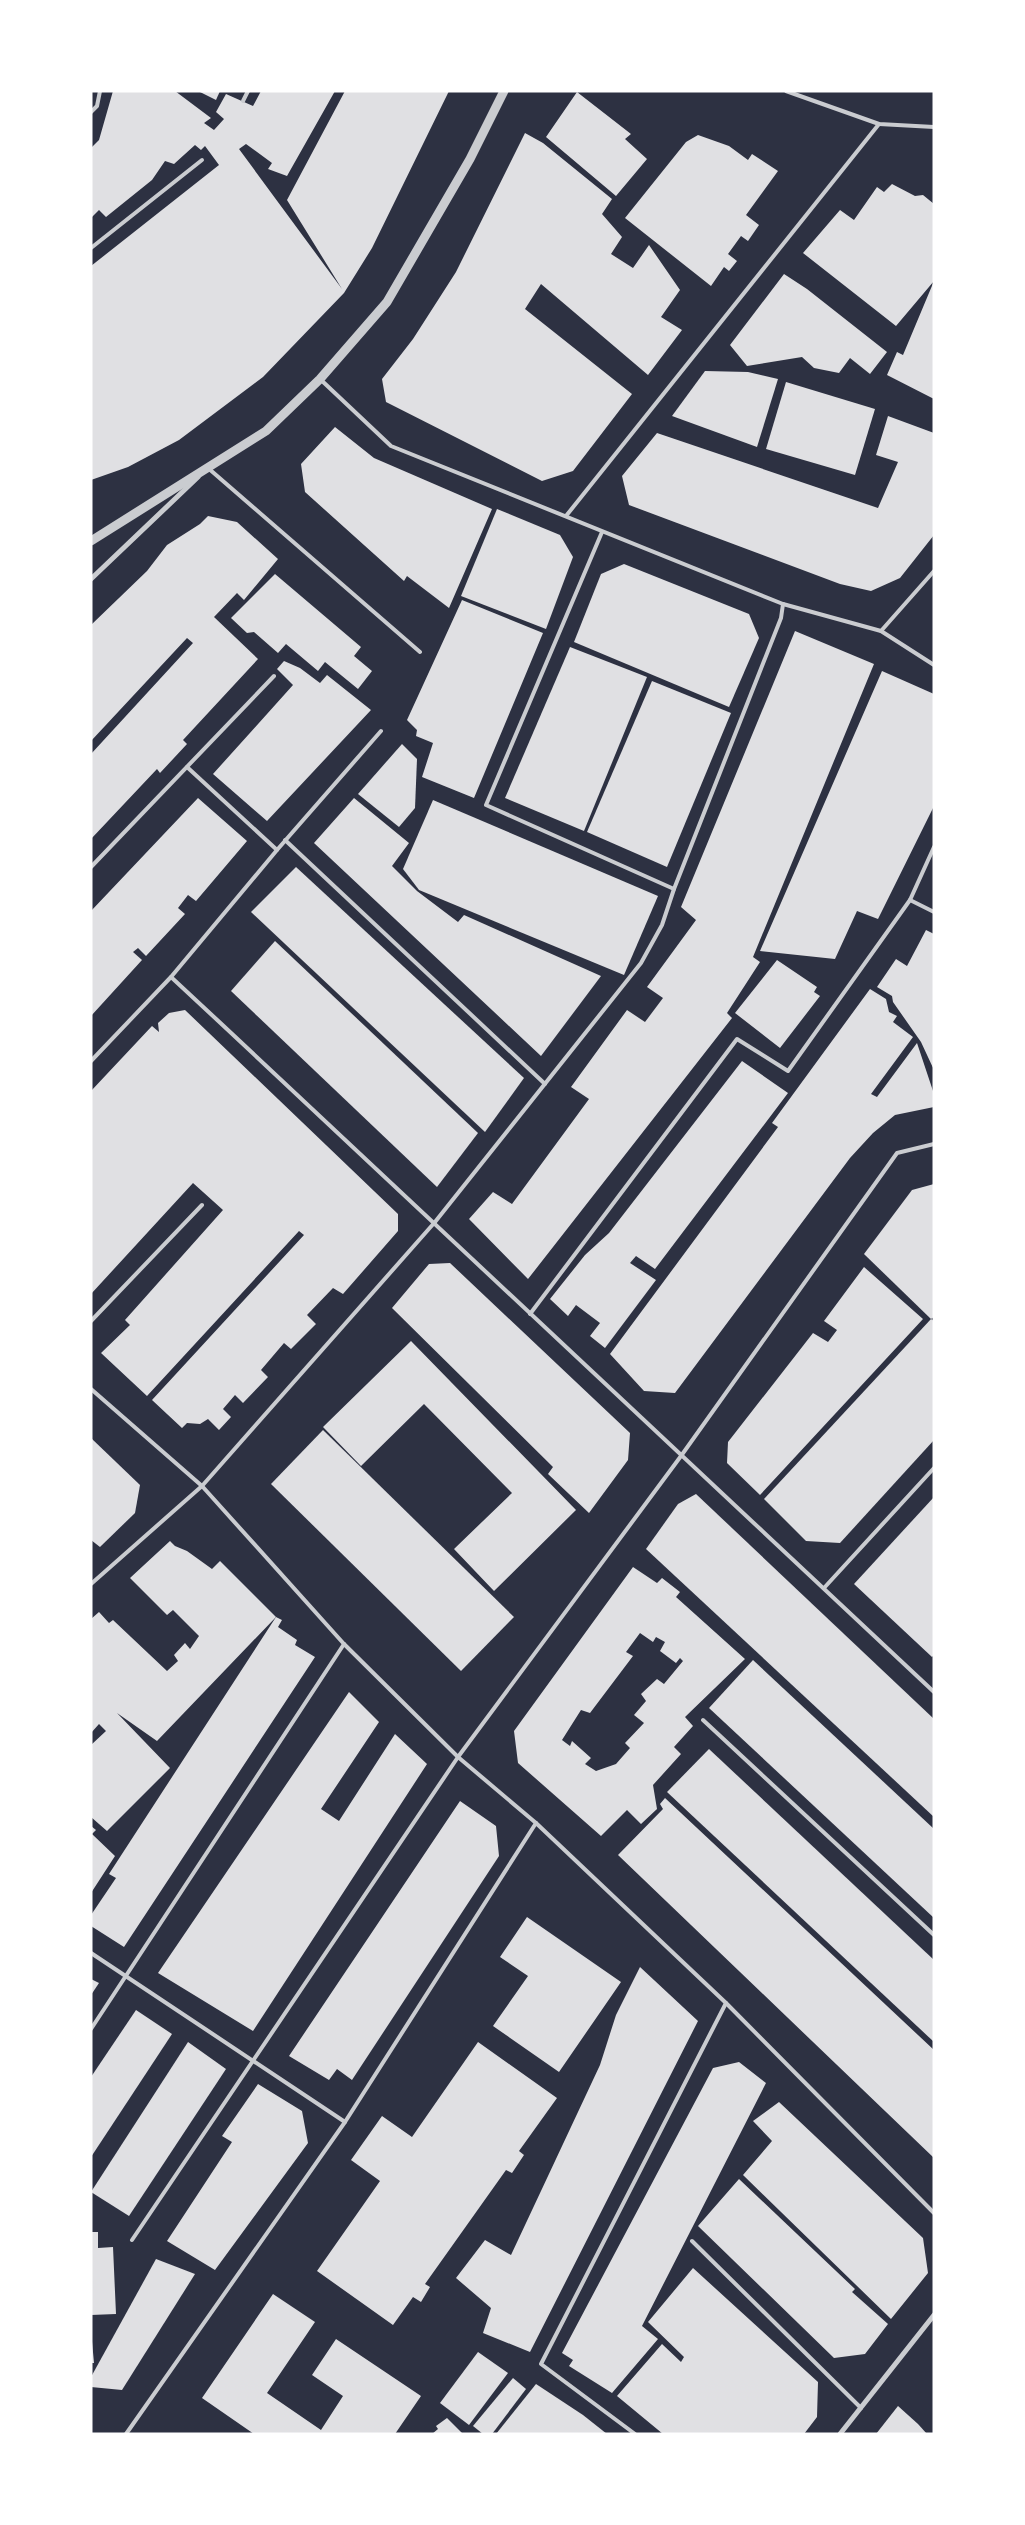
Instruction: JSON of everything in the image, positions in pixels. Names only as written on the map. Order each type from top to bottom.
[{"type":"street","points":[[91,541],[266,431],[320,379],[387,302],[470,159],[504,91]]},
{"type":"street","points":[[91,579],[208,468]]},
{"type":"street","points":[[840,2434],[934,2315]]},
{"type":"lane","points":[[91,112],[97,106],[100,91]]},
{"type":"lane","points":[[243,101],[248,91]]},
{"type":"lane","points":[[786,91],[879,124],[934,127]]},
{"type":"lane","points":[[566,516],[879,124]]},
{"type":"lane","points":[[91,248],[202,160]]},
{"type":"lane","points":[[320,379],[391,446],[783,604],[881,631],[934,665]]},
{"type":"lane","points":[[208,468],[420,652]]},
{"type":"lane","points":[[602,532],[486,805],[674,889]]},
{"type":"lane","points":[[881,631],[934,571]]},
{"type":"lane","points":[[91,1584],[202,1486],[435,1222],[641,963],[662,925],[674,889],[781,618],[783,604]]},
{"type":"lane","points":[[91,867],[274,676]]},
{"type":"lane","points":[[91,1061],[171,977],[285,840],[381,731]]},
{"type":"lane","points":[[187,767],[277,850]]},
{"type":"lane","points":[[285,840],[545,1084]]},
{"type":"lane","points":[[530,1314],[737,1039],[788,1071],[910,900],[934,847]]},
{"type":"lane","points":[[910,900],[934,912]]},
{"type":"lane","points":[[171,977],[435,1222],[530,1314],[934,1692]]},
{"type":"lane","points":[[132,2240],[458,1757],[681,1456],[897,1153],[934,1144]]},
{"type":"lane","points":[[91,1321],[202,1205]]},
{"type":"lane","points":[[91,1389],[202,1486],[344,1644],[458,1757],[536,1823],[726,2003],[934,2213]]},
{"type":"lane","points":[[824,1588],[934,1468]]},
{"type":"lane","points":[[91,2029],[344,1644]]},
{"type":"lane","points":[[702,1720],[934,1935]]},
{"type":"lane","points":[[126,2434],[345,2122],[536,1823]]},
{"type":"lane","points":[[91,1953],[345,2122]]},
{"type":"lane","points":[[636,2434],[541,2364],[726,2003]]},
{"type":"lane","points":[[692,2241],[861,2408]]},
{"type":"building","points":[[113,91],[175,91],[211,118],[204,123],[214,130],[224,119],[216,112],[226,94],[253,106],[261,91],[335,91],[287,176],[268,169],[272,163],[246,144],[239,149],[342,289],[287,200],[345,91],[449,91],[372,248],[344,293],[263,377],[179,440],[128,467],[91,480],[91,266],[219,165],[205,146],[201,150],[195,145],[174,164],[165,161],[152,180],[106,217],[99,210],[91,218],[91,148],[99,140]]},
{"type":"building","points":[[198,91],[220,91],[216,100]]},
{"type":"building","points":[[577,92],[631,134],[625,139],[647,159],[616,196],[546,137]]},
{"type":"building","points":[[525,133],[543,143],[612,199],[602,214],[622,237],[611,254],[633,268],[649,245],[680,290],[661,317],[682,330],[648,375],[541,284],[525,309],[632,394],[573,471],[542,481],[386,402],[382,379],[413,339],[456,272]]},
{"type":"building","points":[[698,135],[729,146],[748,160],[752,154],[778,171],[746,215],[759,225],[748,241],[741,236],[728,254],[737,261],[729,271],[724,267],[711,286],[625,218],[686,142]]},
{"type":"building","points":[[892,184],[915,196],[923,195],[934,204],[934,281],[896,326],[803,253],[840,210],[854,220],[877,187],[884,192]]},
{"type":"building","points":[[784,274],[807,289],[887,352],[870,374],[850,358],[839,373],[814,368],[802,357],[747,366],[730,345]]},
{"type":"building","points":[[934,281],[934,399],[887,375],[897,352],[903,355]]},
{"type":"building","points":[[705,371],[748,372],[778,379],[757,447],[672,416]]},
{"type":"building","points":[[786,382],[875,409],[855,475],[766,449]]},
{"type":"building","points":[[888,416],[934,433],[934,535],[900,578],[871,591],[840,584],[629,505],[622,476],[657,433],[878,508],[898,462],[876,455]]},
{"type":"building","points":[[335,427],[374,458],[492,509],[449,608],[407,576],[404,581],[305,492],[301,464]]},
{"type":"building","points":[[497,509],[560,535],[573,557],[546,629],[461,596]]},
{"type":"building","points":[[208,516],[237,522],[278,559],[244,600],[237,593],[214,617],[258,659],[183,740],[187,744],[160,773],[157,769],[91,839],[91,754],[193,643],[187,638],[91,741],[91,625],[147,571],[167,545],[200,524]]},
{"type":"building","points":[[624,564],[749,614],[759,638],[729,707],[574,642],[601,574]]},
{"type":"building","points":[[275,574],[361,647],[354,656],[372,671],[358,689],[325,662],[318,671],[286,644],[278,653],[254,632],[247,633],[231,618]]},
{"type":"building","points":[[462,600],[543,633],[474,798],[422,777],[433,743],[416,736],[417,730],[407,720]]},
{"type":"building","points":[[795,631],[874,664],[753,957],[760,962],[727,1013],[732,1018],[528,1279],[469,1219],[493,1192],[512,1204],[589,1099],[571,1087],[627,1010],[645,1022],[663,998],[647,987],[696,920],[681,907]]},
{"type":"building","points":[[570,647],[647,677],[584,831],[505,798]]},
{"type":"building","points":[[284,661],[300,668],[320,683],[327,675],[371,710],[267,821],[213,774],[293,685],[277,669]]},
{"type":"building","points":[[882,671],[934,694],[934,806],[878,919],[857,911],[835,959],[760,951]]},
{"type":"building","points":[[652,681],[731,713],[667,867],[587,832]]},
{"type":"building","points":[[402,744],[417,759],[415,808],[399,827],[358,794]]},
{"type":"building","points":[[198,798],[247,841],[196,901],[188,895],[178,908],[185,914],[146,956],[138,948],[133,952],[142,960],[91,1016],[91,911]]},
{"type":"building","points":[[354,798],[409,843],[392,866],[417,891],[458,922],[464,915],[601,976],[541,1056],[314,843]]},
{"type":"building","points":[[433,800],[658,896],[624,975],[419,890],[403,869]]},
{"type":"building","points":[[296,867],[524,1078],[485,1132],[251,912]]},
{"type":"building","points":[[926,930],[934,934],[934,1070],[921,1042],[893,1002],[892,996],[877,987],[896,959],[907,966]]},
{"type":"building","points":[[275,941],[478,1133],[437,1187],[231,991]]},
{"type":"building","points":[[777,960],[817,987],[814,992],[820,996],[780,1048],[735,1013]]},
{"type":"building","points":[[870,989],[886,999],[889,1012],[897,1016],[893,1022],[913,1037],[871,1094],[877,1097],[917,1043],[934,1094],[934,1107],[895,1115],[873,1133],[850,1158],[675,1393],[644,1391],[610,1354],[778,1127],[772,1123]]},
{"type":"building","points":[[185,1010],[398,1214],[398,1231],[343,1294],[333,1288],[307,1315],[316,1324],[291,1349],[284,1343],[261,1370],[268,1377],[243,1403],[235,1395],[223,1409],[231,1417],[219,1430],[208,1419],[200,1424],[187,1423],[182,1428],[152,1400],[304,1235],[299,1231],[147,1396],[101,1353],[130,1325],[125,1320],[223,1210],[193,1183],[91,1294],[91,1091],[152,1026],[159,1032],[158,1023],[169,1013]]},
{"type":"building","points":[[742,1061],[788,1093],[655,1269],[636,1256],[630,1263],[656,1280],[605,1348],[590,1336],[600,1323],[576,1305],[568,1316],[550,1299],[585,1255],[609,1233]]},
{"type":"building","points":[[934,1184],[934,1317],[931,1319],[864,1254],[912,1190]]},
{"type":"building","points":[[450,1263],[630,1433],[628,1460],[589,1513],[548,1474],[553,1467],[392,1308],[429,1264]]},
{"type":"building","points":[[864,1267],[923,1319],[760,1495],[727,1463],[728,1442],[813,1333],[828,1342],[837,1330],[824,1321]]},
{"type":"building","points":[[931,1319],[934,1321],[934,1440],[840,1543],[806,1541],[764,1499]]},
{"type":"building","points":[[411,1341],[576,1510],[494,1591],[454,1549],[512,1493],[424,1404],[361,1466],[323,1427]]},
{"type":"building","points":[[323,1430],[514,1617],[461,1671],[271,1484]]},
{"type":"building","points":[[91,1438],[140,1485],[135,1513],[100,1547],[91,1540]]},
{"type":"building","points":[[696,1494],[934,1719],[934,1817],[646,1549],[678,1504]]},
{"type":"building","points":[[934,1497],[934,1655],[932,1657],[854,1584]]},
{"type":"building","points":[[170,1541],[212,1569],[220,1561],[276,1617],[157,1741],[117,1713],[170,1768],[107,1831],[91,1817],[91,1745],[106,1731],[99,1724],[91,1733],[91,1619],[99,1612],[109,1623],[113,1620],[167,1671],[178,1661],[174,1655],[185,1643],[190,1649],[199,1636],[173,1610],[167,1615],[130,1578]]},
{"type":"building","points":[[633,1567],[657,1583],[662,1578],[680,1592],[676,1597],[745,1659],[685,1717],[693,1726],[674,1747],[681,1754],[653,1785],[657,1809],[641,1824],[627,1810],[601,1836],[518,1763],[514,1731]],"holes":[[[640,1633],[653,1642],[656,1637],[665,1642],[660,1651],[676,1663],[680,1658],[683,1661],[664,1684],[657,1679],[641,1694],[646,1701],[634,1715],[644,1723],[625,1743],[630,1748],[616,1764],[596,1771],[585,1764],[591,1758],[572,1741],[570,1746],[562,1740],[581,1710],[590,1713],[633,1656],[626,1652]]]},
{"type":"building","points":[[276,1617],[282,1620],[278,1627],[297,1640],[295,1645],[315,1657],[124,1947],[91,1926],[91,1915],[116,1878],[109,1874]]},
{"type":"building","points":[[753,1660],[934,1829],[934,1918],[709,1708]]},
{"type":"building","points":[[349,1692],[379,1722],[321,1809],[339,1821],[395,1734],[427,1764],[253,2031],[158,1973]]},
{"type":"building","points":[[709,1749],[934,1960],[934,2042],[667,1792]]},
{"type":"building","points":[[665,1798],[934,2050],[934,2158],[618,1855],[663,1809],[660,1804]]},
{"type":"building","points":[[460,1801],[496,1826],[499,1856],[352,2080],[337,2069],[329,2080],[289,2056]]},
{"type":"building","points":[[91,1826],[96,1830],[92,1834],[115,1856],[91,1893]]},
{"type":"building","points":[[527,1917],[621,1982],[559,2072],[493,2026],[528,1976],[500,1957]]},
{"type":"building","points":[[640,1967],[698,2021],[530,2352],[483,2333],[491,2308],[456,2278],[485,2240],[511,2255],[600,2065],[616,2015]]},
{"type":"building","points":[[91,1979],[99,1983],[91,1995]]},
{"type":"building","points":[[136,2010],[172,2034],[91,2157],[91,2077]]},
{"type":"building","points":[[188,2042],[226,2069],[129,2216],[91,2192]]},
{"type":"building","points":[[478,2042],[557,2098],[519,2151],[524,2155],[512,2173],[506,2170],[425,2284],[430,2287],[421,2302],[413,2297],[393,2325],[317,2271],[380,2181],[351,2160],[382,2116],[412,2137]]},
{"type":"building","points":[[739,2062],[766,2083],[642,2326],[658,2339],[612,2393],[569,2366],[573,2360],[562,2353],[713,2068]]},
{"type":"building","points":[[258,2084],[302,2111],[308,2143],[215,2270],[167,2241],[232,2142],[222,2136]]},
{"type":"building","points":[[779,2102],[923,2238],[928,2273],[891,2319],[743,2175],[772,2141],[753,2121]]},
{"type":"building","points":[[739,2179],[855,2289],[852,2292],[888,2324],[865,2354],[834,2358],[698,2226]]},
{"type":"building","points":[[91,2232],[98,2232],[98,2248],[113,2247],[116,2314],[91,2315]]},
{"type":"building","points":[[156,2259],[195,2274],[122,2390],[91,2387],[91,2377]]},
{"type":"building","points":[[693,2268],[818,2382],[817,2417],[804,2434],[663,2434],[617,2396],[662,2344],[681,2362],[684,2357],[648,2322]]},
{"type":"building","points":[[273,2294],[315,2322],[267,2393],[321,2430],[343,2396],[312,2375],[336,2339],[421,2396],[395,2434],[254,2434],[202,2398]]},
{"type":"building","points":[[91,2331],[94,2363],[91,2363]]},
{"type":"building","points":[[478,2352],[508,2373],[469,2425],[440,2403]]},
{"type":"building","points":[[513,2378],[526,2389],[492,2434],[483,2434],[473,2426]]},
{"type":"building","points":[[536,2384],[583,2415],[607,2434],[496,2434]]},
{"type":"building","points":[[898,2406],[918,2424],[927,2434],[876,2434]]},
{"type":"building","points":[[447,2418],[463,2434],[432,2434],[438,2429],[436,2426]]}]
